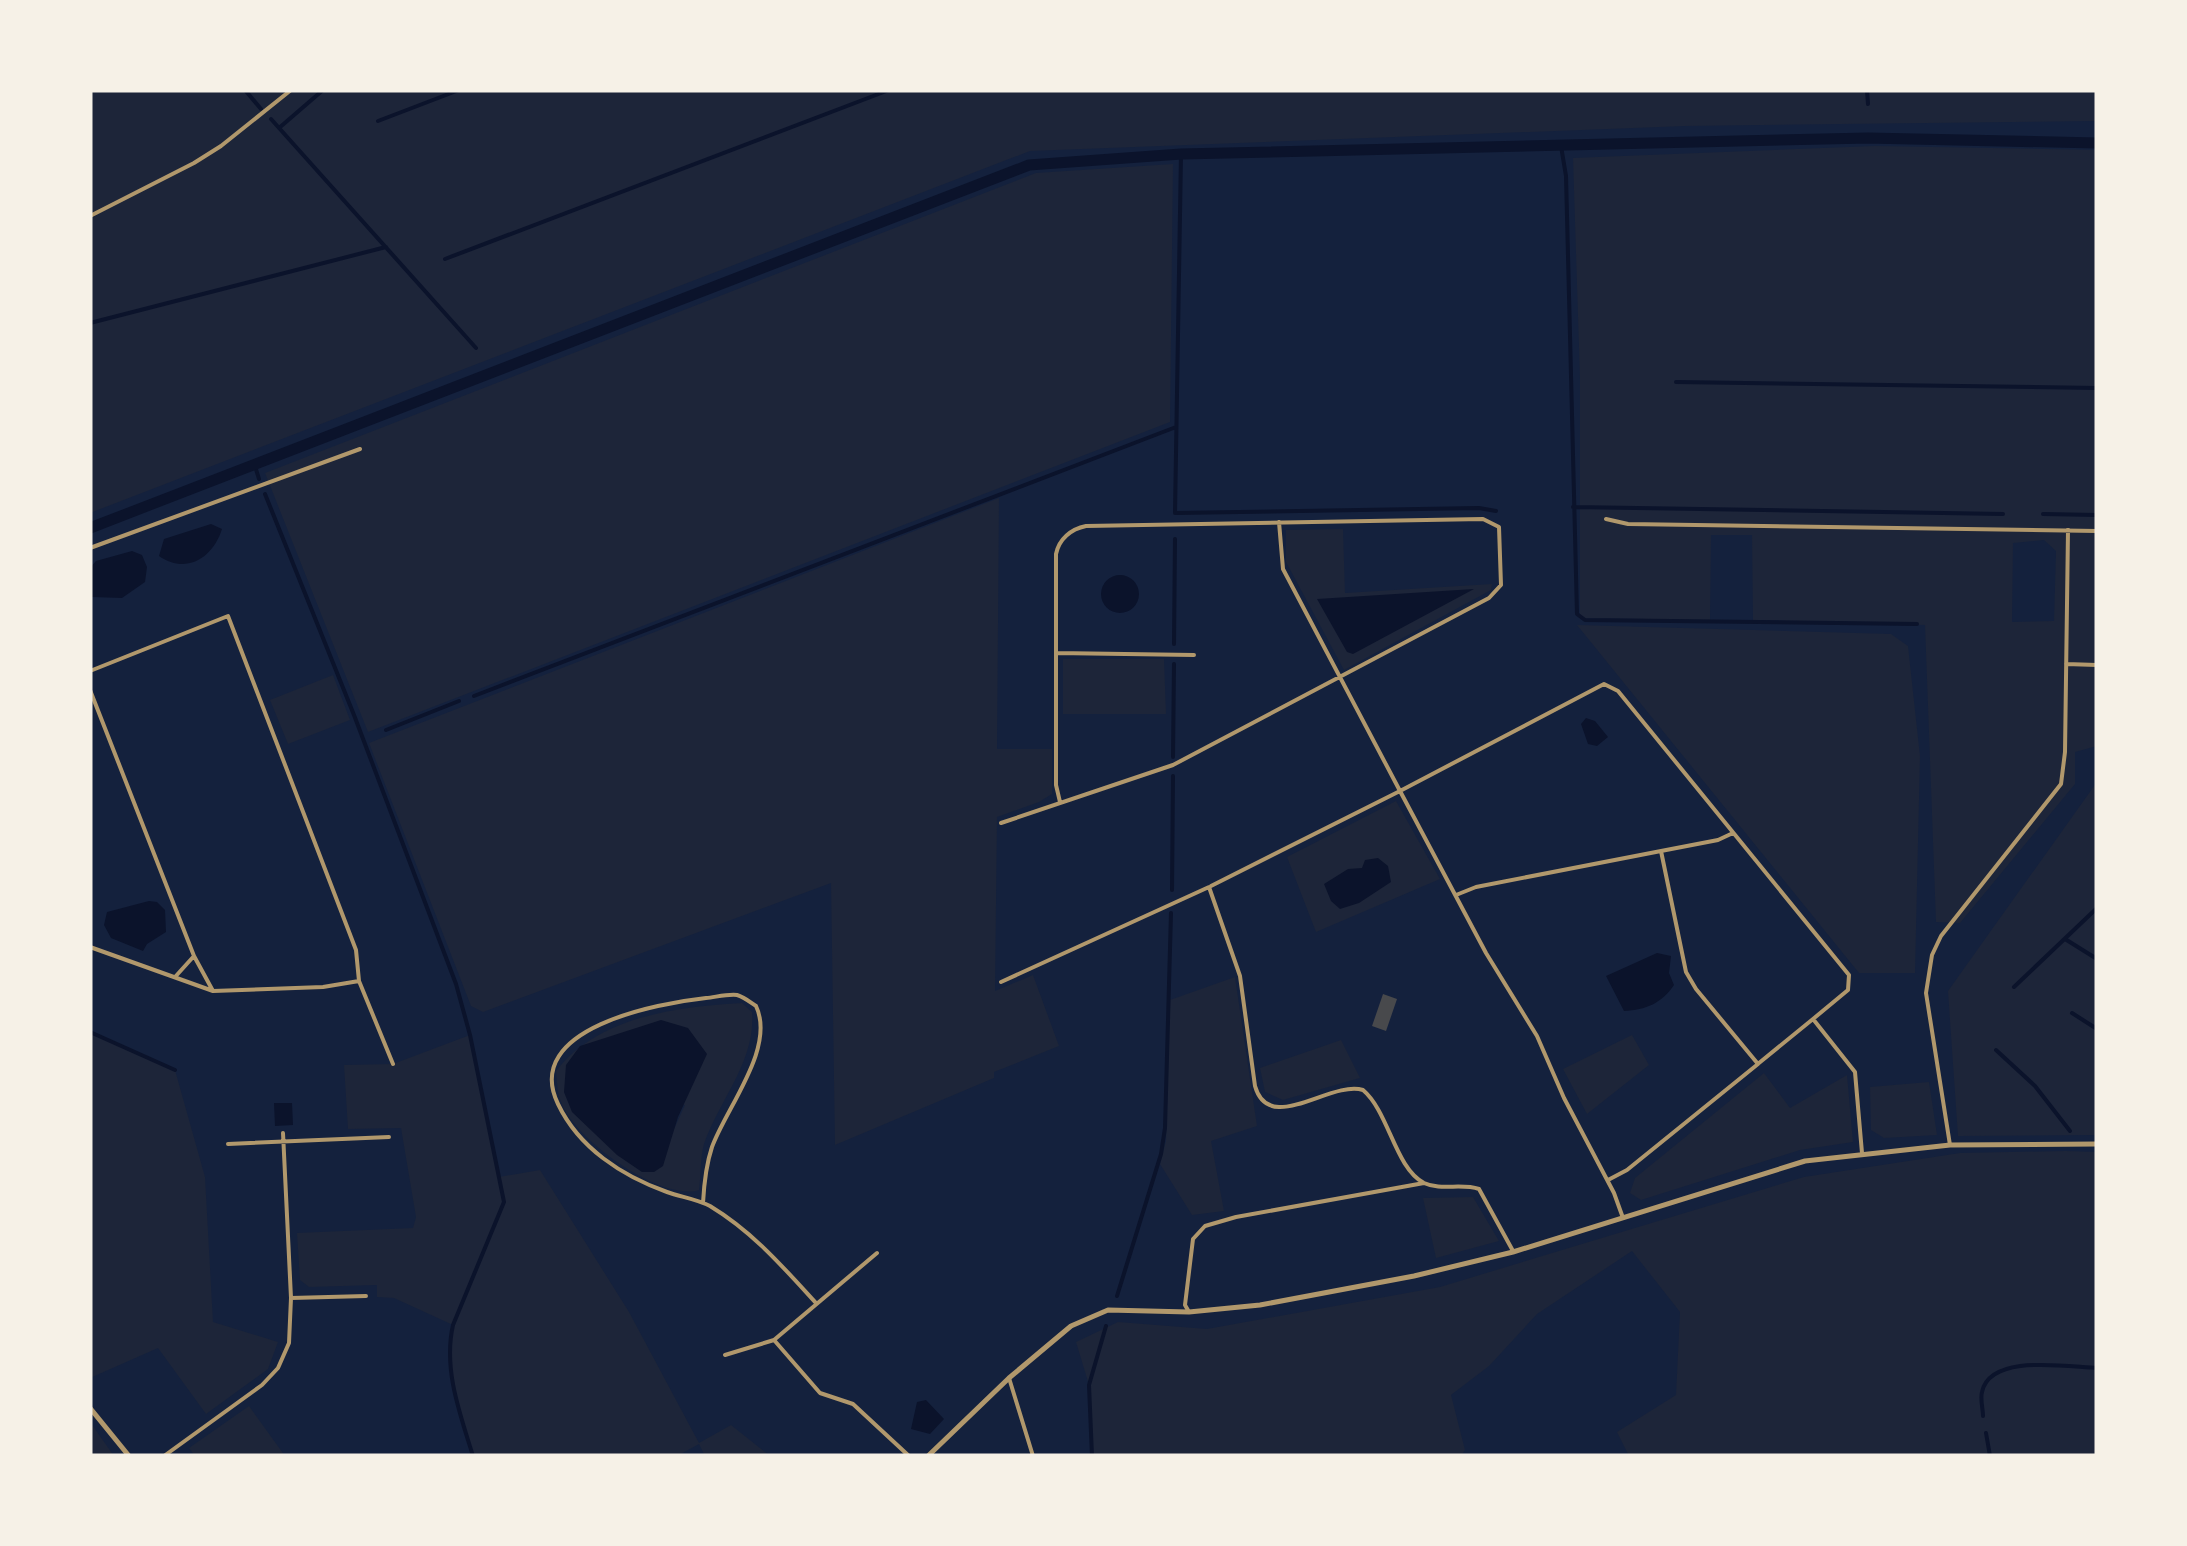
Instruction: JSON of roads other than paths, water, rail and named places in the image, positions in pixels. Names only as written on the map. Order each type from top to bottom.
[{"type":"street","points":[[90,216],[208,154],[291,90]]},
{"type":"street","points":[[90,548],[360,449]]},
{"type":"street","points":[[1001,823],[1173,764],[1500,590],[1502,534],[1497,524],[1483,518],[1076,528],[1056,550],[1056,785],[1060,802]]},
{"type":"street","points":[[1606,519],[1628,524],[2097,531]]},
{"type":"street","points":[[1278,522],[1282,569],[1497,972],[1538,1036],[1623,1218]]},
{"type":"street","points":[[1950,1144],[1926,993],[1928,972],[1942,936],[2061,784],[2066,752],[2068,530]]},
{"type":"street","points":[[90,670],[228,616],[356,950],[360,981],[393,1064]]},
{"type":"street","points":[[1056,653],[1194,654]]},
{"type":"street","points":[[2066,664],[2097,664]]},
{"type":"street","points":[[1002,982],[1280,854],[1604,684],[1618,691],[1850,979],[1844,994],[1814,1019],[1627,1170],[1607,1180]]},
{"type":"street","points":[[90,690],[194,956],[213,991]]},
{"type":"street","points":[[1456,896],[1476,887],[1718,840],[1734,832]]},
{"type":"street","points":[[1661,852],[1686,972],[1758,1064]]},
{"type":"street","points":[[1209,887],[1238,966],[1260,1099],[1271,1107],[1282,1107],[1345,1089],[1363,1090],[1411,1172],[1424,1182]]},
{"type":"street","points":[[90,947],[213,991],[323,988],[360,981]]},
{"type":"street","points":[[175,977],[194,956]]},
{"type":"street","points":[[703,1202],[711,1150],[755,1058],[762,1024],[756,1006],[736,995],[685,999],[629,1012],[578,1038],[564,1050],[552,1072],[552,1090],[559,1106],[600,1157],[635,1179],[703,1202],[751,1233],[816,1303]]},
{"type":"street","points":[[1814,1019],[1855,1072],[1862,1153]]},
{"type":"street","points":[[164,1456],[262,1385],[278,1368],[289,1343],[291,1298],[282,1133]]},
{"type":"street","points":[[228,1144],[390,1137]]},
{"type":"street","points":[[928,1456],[1008,1378],[1071,1326],[1108,1310],[1189,1312],[1260,1305],[1414,1276],[1513,1252],[1780,1167],[1862,1153],[1950,1144],[2097,1144]]},
{"type":"street","points":[[1189,1312],[1186,1305],[1193,1240],[1206,1226],[1424,1182],[1479,1189],[1513,1252]]},
{"type":"street","points":[[726,1355],[774,1340],[877,1253]]},
{"type":"street","points":[[291,1298],[366,1296]]},
{"type":"street","points":[[774,1340],[820,1393],[853,1404],[910,1456]]},
{"type":"street","points":[[1008,1378],[1033,1456]]},
{"type":"street","points":[[90,1408],[130,1456]]},
{"type":"waterway","points":[[245,90],[261,109]]},
{"type":"waterway","points":[[279,128],[323,90]]},
{"type":"waterway","points":[[378,121],[459,90]]},
{"type":"waterway","points":[[445,259],[889,90]]},
{"type":"waterway","points":[[1867,90],[1868,104]]},
{"type":"waterway","points":[[271,119],[476,348]]},
{"type":"waterway","points":[[90,528],[1029,165],[1181,154],[1868,138],[2097,143]]},
{"type":"waterway","points":[[1561,146],[1566,176],[1577,614],[1585,620],[1917,624]]},
{"type":"waterway","points":[[1181,154],[1175,513],[1479,508],[1496,511]]},
{"type":"waterway","points":[[90,323],[386,247]]},
{"type":"waterway","points":[[1676,382],[2097,388]]},
{"type":"waterway","points":[[474,696],[1176,427]]},
{"type":"waterway","points":[[255,466],[259,479]]},
{"type":"waterway","points":[[265,494],[456,984],[470,1035],[504,1202],[453,1325],[450,1342],[454,1391],[473,1456]]},
{"type":"waterway","points":[[1573,507],[2003,514]]},
{"type":"waterway","points":[[2043,514],[2097,515]]},
{"type":"waterway","points":[[1174,644],[1175,539]]},
{"type":"waterway","points":[[1173,757],[1174,664]]},
{"type":"waterway","points":[[386,730],[459,701]]},
{"type":"waterway","points":[[1172,890],[1173,776]]},
{"type":"waterway","points":[[2014,987],[2097,908]]},
{"type":"waterway","points":[[1117,1296],[1161,1154],[1165,1128],[1171,913]]},
{"type":"waterway","points":[[2065,939],[2097,959]]},
{"type":"waterway","points":[[2072,1013],[2097,1029]]},
{"type":"waterway","points":[[90,1032],[175,1070]]},
{"type":"waterway","points":[[1996,1050],[2035,1086],[2070,1131]]},
{"type":"waterway","points":[[1092,1456],[1089,1385],[1106,1326]]},
{"type":"waterway","points":[[1983,1416],[1982,1392],[1988,1380],[1999,1372],[2032,1365],[2097,1368]]},
{"type":"waterway","points":[[1986,1433],[1990,1456]]}]
